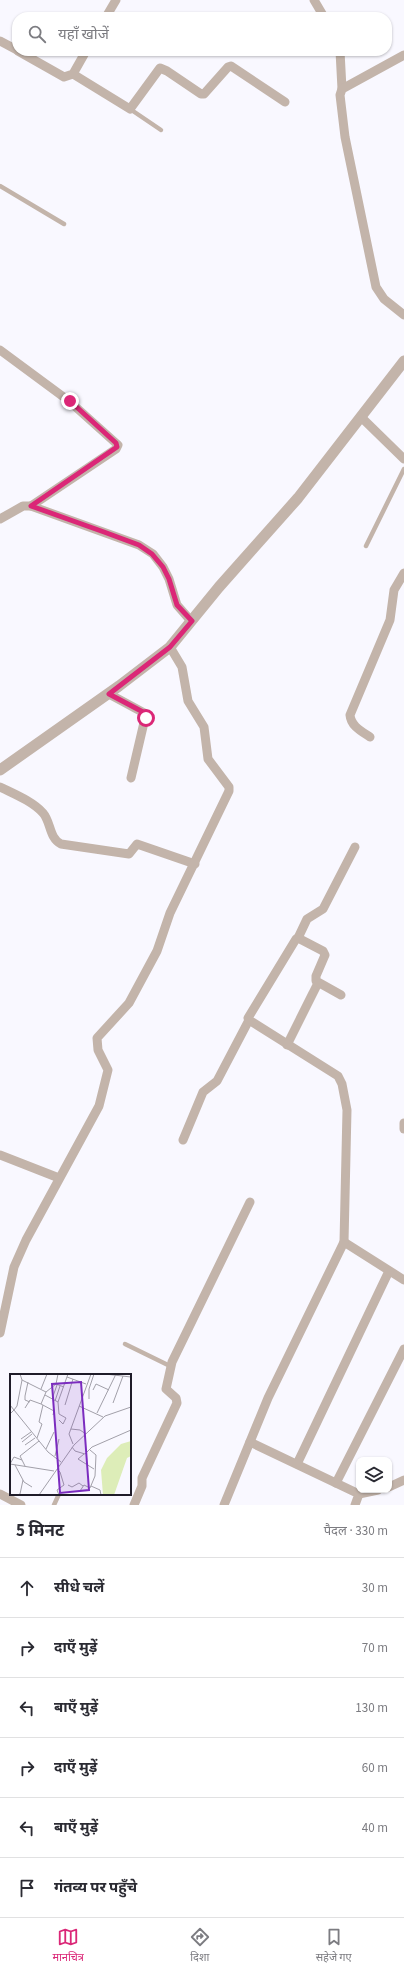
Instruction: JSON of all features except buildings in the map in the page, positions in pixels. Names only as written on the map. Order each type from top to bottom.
[{"type":"street","points":[[109,12],[116,0]]},
{"type":"street","points":[[314,0],[321,12]]},
{"type":"street","points":[[0,41],[12,48]]},
{"type":"street","points":[[342,89],[404,55]]},
{"type":"street","points":[[27,56],[64,77],[73,74],[83,56]]},
{"type":"street","points":[[340,56],[342,89],[340,95],[345,138],[376,287],[384,299],[404,315]]},
{"type":"street","points":[[73,74],[130,108],[160,68],[167,71],[201,94],[204,94],[228,67],[231,66],[285,102]]},
{"type":"street","points":[[0,350],[70,401],[118,445],[116,449],[31,506]]},
{"type":"street","points":[[0,770],[109,694],[170,647],[219,587],[298,498],[404,361]]},
{"type":"street","points":[[361,416],[404,459]]},
{"type":"street","points":[[0,519],[23,506],[31,506],[139,545],[152,554],[163,567],[169,579],[177,605],[192,621]]},
{"type":"street","points":[[370,736],[357,728],[350,720],[350,715],[390,620],[394,590],[404,573]]},
{"type":"street","points":[[0,1333],[14,1267],[26,1240],[99,1106],[108,1070],[98,1050],[97,1038],[129,1003],[157,951],[170,913],[195,864],[229,789],[208,759],[204,727],[188,701],[182,667],[170,647]]},
{"type":"street","points":[[109,694],[146,714],[131,778]]},
{"type":"street","points":[[0,787],[19,796],[42,812],[48,820],[54,837],[61,844],[129,854],[137,844],[195,864]]},
{"type":"street","points":[[183,1140],[203,1092],[217,1080],[249,1020],[249,1016],[298,938],[308,919],[323,909],[355,848]]},
{"type":"street","points":[[298,938],[325,953],[315,978],[318,983],[341,995]]},
{"type":"street","points":[[287,1045],[318,983]]},
{"type":"street","points":[[224,1505],[268,1398],[344,1242],[347,1110],[342,1084],[338,1076],[249,1020]]},
{"type":"street","points":[[404,1123],[404,1129]]},
{"type":"street","points":[[0,1154],[59,1178]]},
{"type":"street","points":[[134,1505],[142,1486],[142,1478],[177,1402],[176,1398],[166,1389],[170,1366],[250,1202]]},
{"type":"street","points":[[344,1242],[404,1280]]},
{"type":"street","points":[[297,1464],[389,1271]]},
{"type":"street","points":[[336,1483],[404,1349]]},
{"type":"street","points":[[250,1442],[359,1494],[364,1493]]},
{"type":"street","points":[[392,1486],[404,1480]]},
{"type":"street","points":[[0,1494],[21,1505]]},
{"type":"street","points":[[355,1505],[359,1494]]},
{"type":"lane","points":[[130,108],[161,130]]},
{"type":"lane","points":[[0,186],[64,224]]},
{"type":"lane","points":[[366,546],[404,469]]},
{"type":"lane","points":[[125,1344],[170,1366]]},
{"type":"lane","points":[[54,1505],[59,1495]]},
{"type":"route","points":[[70,401],[118,445],[116,449],[31,506],[47,510],[139,545],[152,554],[163,567],[169,579],[177,605],[192,621],[170,647],[109,694],[143,712],[146,714],[146,718]]}]
